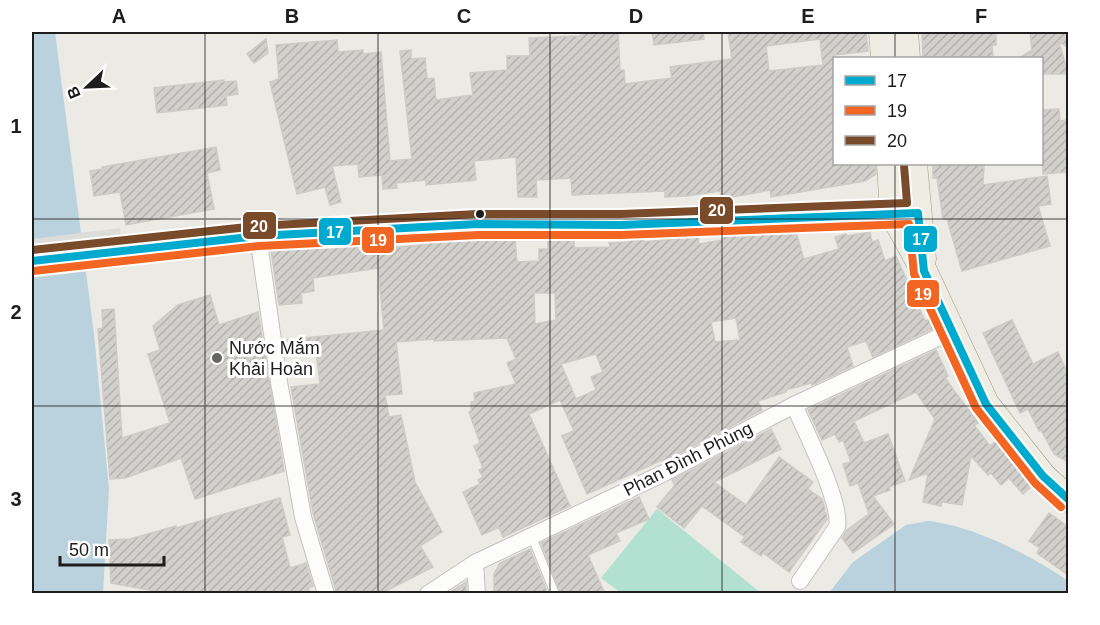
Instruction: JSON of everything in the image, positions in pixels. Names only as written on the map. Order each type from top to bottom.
[{"type":"main road","points":[[884,57],[892,32]]},
{"type":"main road","points":[[892,32],[906,57]]},
{"type":"main road","points":[[890,165],[924,271],[986,404],[1043,476],[1068,499]]},
{"type":"main road","points":[[906,214],[915,165]]},
{"type":"main road","points":[[32,261],[258,236],[478,224],[621,225],[906,214]]},
{"type":"street","points":[[258,236],[279,382],[303,517],[326,594]]},
{"type":"street","name":"Phan Đình Phùng","points":[[428,594],[475,563],[662,474],[794,405],[952,331]]},
{"type":"street","points":[[794,405],[836,506],[838,519],[837,527],[800,581]]},
{"type":"street","points":[[475,563],[477,594]]},
{"type":"lane","points":[[532,537],[555,594]]},
{"type":"green space","points":[[657,509],[761,593],[621,593],[601,578]]},
{"type":"water","points":[[32,32],[55,32],[94,334],[109,489],[103,593],[32,593]]},
{"type":"water","points":[[928,521],[982,535],[1020,552],[1068,581],[1068,593],[829,593],[853,562],[906,525]]},
{"type":"pier","points":[[120,228],[124,267],[32,278],[32,239]]},
{"type":"building","points":[[581,32],[618,32],[620,70],[624,70],[625,84],[672,78],[670,67],[732,59],[728,32],[866,32],[868,51],[834,55],[833,57],[833,165],[875,165],[876,174],[865,181],[771,197],[770,190],[722,199],[720,191],[665,197],[665,191],[572,195],[571,178],[536,180],[537,197],[518,197],[516,157],[474,161],[476,180],[426,185],[426,180],[396,183],[397,188],[383,189],[382,175],[359,177],[358,164],[332,166],[341,202],[330,205],[325,187],[297,194],[270,82],[279,79],[276,45],[337,40],[338,52],[363,50],[363,54],[381,52],[390,161],[412,159],[400,51],[411,50],[411,59],[425,58],[427,79],[434,78],[436,100],[473,95],[470,73],[507,70],[507,56],[530,56],[529,38],[581,36]],"holes":[[[820,39],[823,65],[769,71],[766,46]]]},
{"type":"building","points":[[652,32],[703,32],[704,39],[654,45]]},
{"type":"building","points":[[922,32],[996,32],[996,45],[992,45],[993,57],[923,57]]},
{"type":"building","points":[[1030,32],[1068,32],[1068,47],[1059,42],[1068,74],[1043,74],[1043,57],[1021,57],[1032,50]]},
{"type":"building","points":[[266,39],[268,53],[254,63],[247,54]]},
{"type":"building","points":[[224,80],[224,82],[236,81],[238,94],[226,96],[227,105],[157,113],[154,88]]},
{"type":"building","points":[[1059,109],[1060,121],[1068,120],[1068,172],[1043,174],[1043,110]]},
{"type":"building","points":[[216,147],[220,170],[207,173],[214,209],[126,225],[120,192],[94,196],[90,171]]},
{"type":"building","points":[[933,165],[984,165],[983,185],[1047,176],[1051,204],[1038,206],[1050,246],[962,271],[947,219],[943,219],[937,178],[933,178]]},
{"type":"building","points":[[796,232],[804,259],[839,249],[835,237],[870,232],[872,242],[878,240],[885,261],[896,256],[925,321],[930,319],[934,328],[873,357],[866,341],[847,347],[853,366],[812,385],[811,383],[786,390],[786,392],[758,401],[762,410],[663,462],[662,460],[587,494],[562,436],[574,431],[560,400],[529,414],[570,506],[503,537],[499,527],[482,535],[463,492],[480,484],[478,480],[483,477],[479,470],[483,468],[474,446],[480,443],[469,412],[471,402],[475,401],[474,393],[516,384],[507,363],[516,359],[507,338],[396,342],[402,394],[385,395],[389,417],[401,415],[415,482],[442,532],[420,546],[433,567],[380,594],[337,594],[313,513],[291,387],[320,384],[316,351],[286,354],[284,340],[384,330],[378,268],[313,278],[314,291],[301,293],[302,303],[279,305],[271,250],[357,245],[358,251],[421,245],[421,241],[515,239],[517,262],[539,261],[539,249],[548,249],[548,239],[574,239],[574,248],[610,247],[609,243],[629,242],[629,239],[644,238],[644,242],[698,236],[699,244],[723,240],[722,236],[742,235],[742,237]],"holes":[[[534,293],[555,293],[556,320],[535,324]],[[736,318],[740,340],[715,342],[711,322]],[[596,354],[603,372],[591,377],[596,390],[576,399],[561,364]]]},
{"type":"building","points":[[210,295],[219,325],[258,312],[284,471],[195,499],[181,458],[125,478],[110,479],[98,329],[103,328],[102,310],[114,309],[122,438],[170,423],[148,354],[160,350],[153,326],[178,305]]},
{"type":"building","points":[[1012,320],[1033,364],[1058,352],[1068,374],[1068,462],[1054,454],[1028,409],[1020,413],[983,333]]},
{"type":"building","points":[[936,350],[948,376],[945,378],[978,423],[974,425],[990,446],[996,441],[1032,486],[1023,494],[1009,478],[1001,485],[991,473],[988,475],[971,456],[962,505],[942,502],[941,506],[923,502],[928,473],[909,480],[935,419],[916,392],[854,421],[864,443],[888,434],[905,481],[873,496],[894,524],[853,553],[842,538],[847,530],[869,514],[858,483],[850,486],[843,464],[851,462],[843,440],[839,442],[835,434],[822,440],[808,410]]},
{"type":"building","points":[[771,429],[781,449],[714,482],[746,505],[779,457],[813,482],[808,489],[822,499],[825,509],[823,511],[827,519],[789,572],[763,553],[761,556],[741,542],[745,537],[702,506],[684,528],[657,507],[675,485],[672,480]]},
{"type":"building","points":[[639,497],[649,519],[616,533],[620,541],[588,555],[605,594],[561,594],[541,543]]},
{"type":"building","points":[[280,498],[290,535],[282,537],[290,568],[306,563],[313,586],[308,588],[310,594],[172,594],[111,583],[109,540],[130,539],[176,526],[176,528]]},
{"type":"building","points":[[1049,513],[1068,527],[1068,575],[1037,553],[1040,548],[1029,541]]},
{"type":"building","points":[[530,549],[548,594],[494,594],[494,574],[500,563]]},
{"type":"building","points":[[466,582],[466,594],[452,594],[452,591]]},
{"type":"transit line","name":"20","points":[[32,250],[257,226],[477,214],[621,214],[907,203],[904,165]]},
{"type":"transit line","name":"17","points":[[32,261],[258,236],[478,224],[621,225],[918,213],[924,271],[986,404],[1043,476],[1068,499]]},
{"type":"transit line","name":"19","points":[[33,271],[259,246],[478,235],[621,235],[909,224],[914,274],[976,408],[1035,483],[1061,507]]},
{"type":"place","name":"Nước Mắm Khải Hoàn","points":[[217,358]]}]
